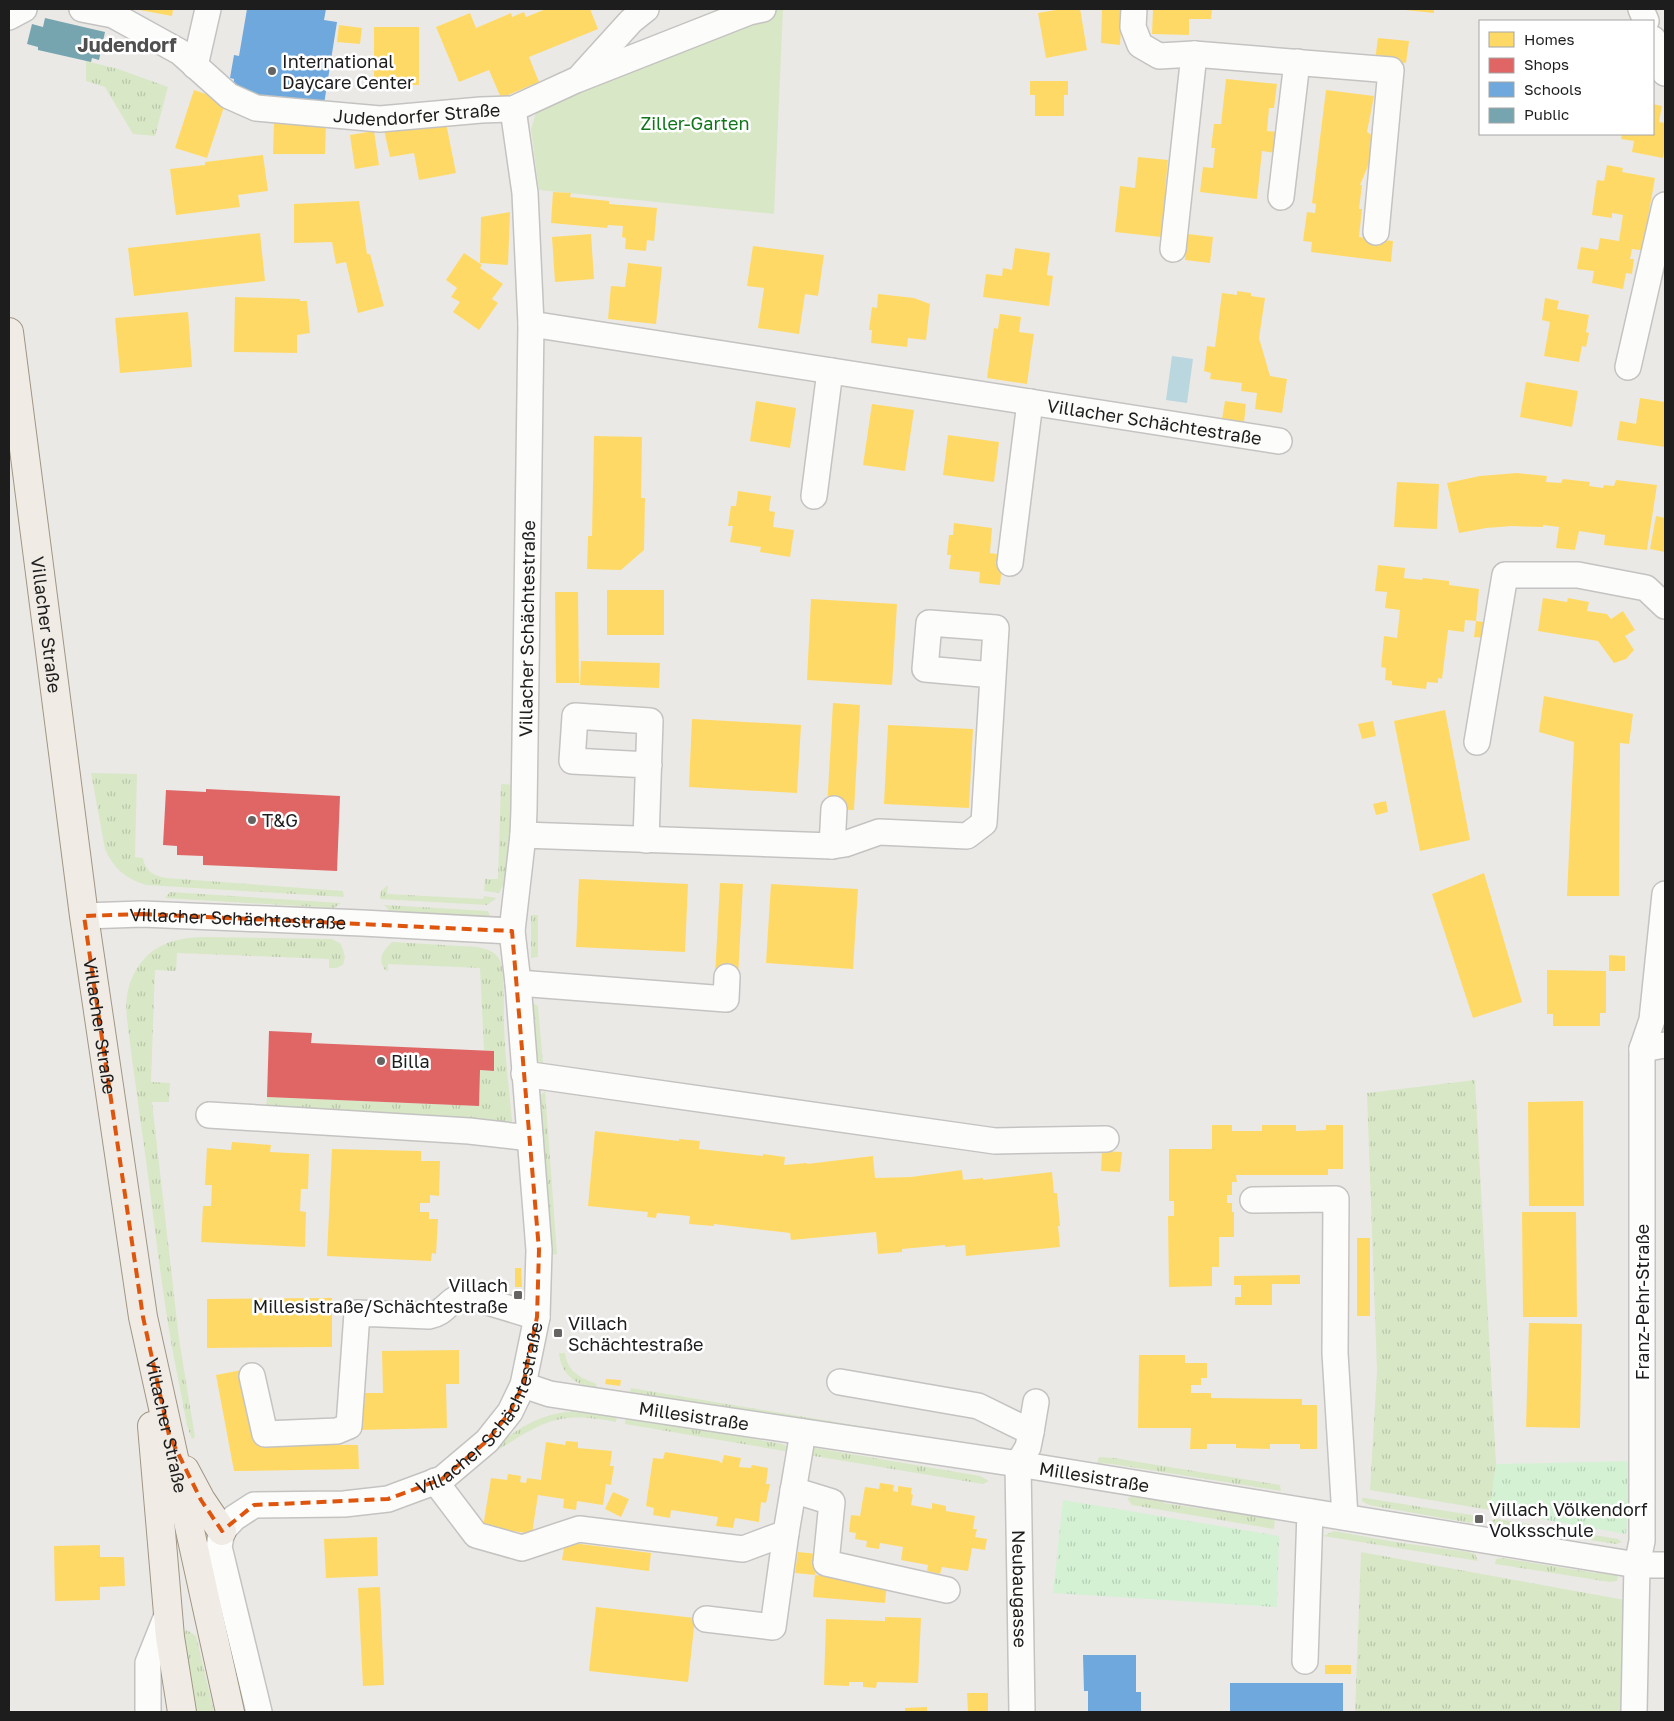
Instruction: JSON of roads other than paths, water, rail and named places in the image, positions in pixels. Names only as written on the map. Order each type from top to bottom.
[{"type":"main road","name":"Villacher Straße","points":[[9,332],[84,916],[143,1317],[230,1712]]},
{"type":"main road","points":[[143,1317],[170,1637],[182,1712]]},
{"type":"main road","points":[[169,1435],[201,1500],[222,1531]]},
{"type":"street","points":[[9,17],[24,9]]},
{"type":"street","name":"Judendorfer Straße","points":[[82,9],[113,15],[180,52],[229,96],[256,108],[380,119],[513,109],[576,80],[749,12],[763,9]]},
{"type":"street","points":[[195,66],[208,9]]},
{"type":"street","points":[[576,80],[631,21],[646,9]]},
{"type":"street","points":[[1134,9],[1133,27],[1140,45],[1159,56],[1194,54],[1391,70],[1376,232]]},
{"type":"street","points":[[1654,42],[1665,73]]},
{"type":"street","points":[[1172,249],[1194,54]]},
{"type":"street","points":[[1281,197],[1297,62]]},
{"type":"street","name":"Villacher Schächtestraße","points":[[222,1531],[234,1518],[254,1505],[344,1504],[388,1499],[442,1478],[487,1441],[510,1412],[523,1385],[537,1317],[539,1250],[518,983],[512,931],[523,835],[531,324],[525,193],[513,109]]},
{"type":"street","points":[[1628,367],[1665,205]]},
{"type":"street","name":"Villacher Schächtestraße","points":[[531,324],[1279,441]]},
{"type":"street","points":[[814,496],[830,371]]},
{"type":"street","name":"Villacher Schächtestraße","points":[[1010,563],[1030,402]]},
{"type":"street","points":[[1477,742],[1506,575],[1578,575],[1646,588],[1665,606]]},
{"type":"street","points":[[523,835],[839,845],[879,832],[967,836],[984,823],[993,674]]},
{"type":"street","points":[[646,840],[649,765]]},
{"type":"street","points":[[839,845],[841,810]]},
{"type":"street","name":"Franz-Pehr-Straße","points":[[1634,1712],[1637,1565],[1642,1541],[1654,1047],[1652,1020],[1665,894]]},
{"type":"street","name":"Villacher Schächtestraße","points":[[84,916],[142,914],[512,931]]},
{"type":"street","points":[[518,983],[726,998],[727,977]]},
{"type":"street","points":[[524,1074],[995,1141],[1106,1139]]},
{"type":"street","points":[[209,1115],[450,1130],[530,1138]]},
{"type":"street","points":[[1253,1200],[1336,1199],[1335,1353],[1345,1517]]},
{"type":"street","points":[[252,1376],[265,1434],[338,1431],[348,1426],[357,1312],[429,1316],[443,1311],[453,1299],[459,1296],[468,1296],[537,1317]]},
{"type":"street","points":[[840,1382],[978,1406],[1031,1432]]},
{"type":"street","name":"Millesistraße","points":[[523,1385],[550,1394],[1018,1464],[1637,1565],[1665,1565]]},
{"type":"street","points":[[1018,1464],[1028,1447],[1036,1402]]},
{"type":"street","points":[[706,1619],[773,1627],[803,1432]]},
{"type":"street","name":"Neubaugasse","points":[[1018,1464],[1022,1712]]},
{"type":"street","points":[[435,1482],[476,1535],[522,1548],[579,1529],[743,1550],[786,1534]]},
{"type":"street","points":[[793,1490],[832,1502],[826,1563],[947,1590]]},
{"type":"street","points":[[1305,1661],[1310,1512]]},
{"type":"street","points":[[222,1531],[219,1547],[259,1712]]},
{"type":"street","points":[[148,1712],[148,1663],[168,1613]]},
{"type":"water","points":[[1172,356],[1193,359],[1187,403],[1166,400]]},
{"type":"place","name":"International Daycare Center","points":[[272,71]]},
{"type":"place","name":"T&G","points":[[252,820]]},
{"type":"place","name":"Billa","points":[[381,1061]]},
{"type":"place","name":"Villach Millesistraße/Schächtestraße","points":[[518,1295]]},
{"type":"place","name":"Villach Schächtestraße","points":[[558,1333]]},
{"type":"place","name":"Villach Völkendorf Volksschule","points":[[1479,1519]]},
{"type":"district","name":"Judendorf","points":[[127,44]]},
{"type":"park label","name":"Ziller-Garten","points":[[695,123]]}]
